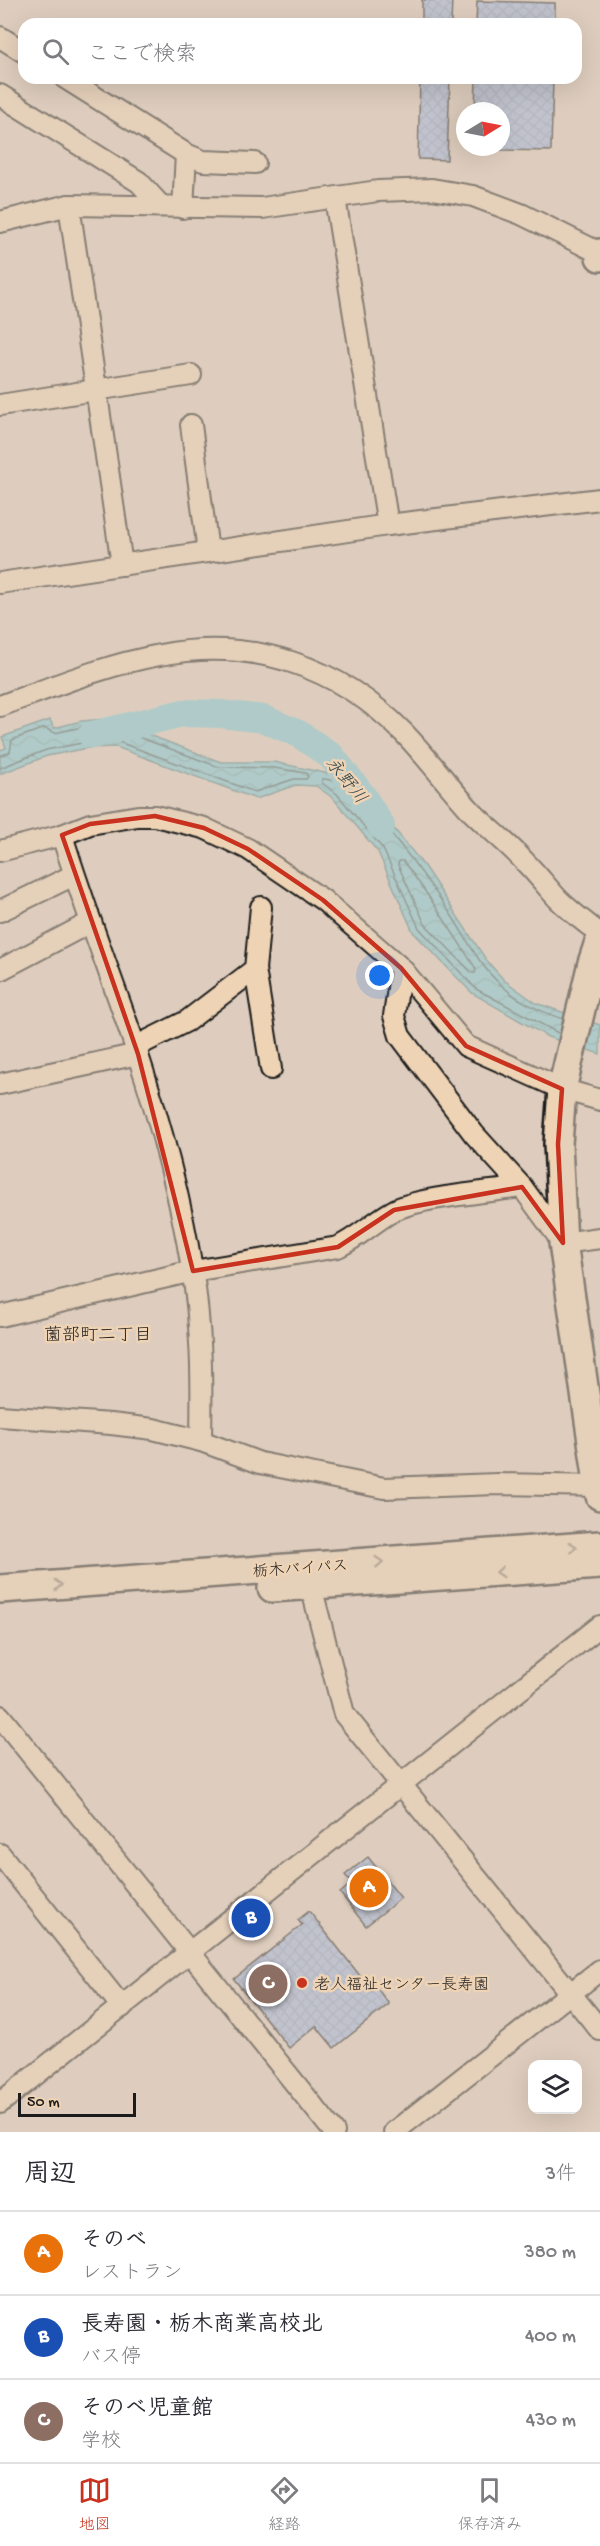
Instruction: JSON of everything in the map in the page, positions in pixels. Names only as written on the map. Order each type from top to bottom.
[{"type":"main road","points":[[596,951],[563,1082],[558,1144],[563,1243],[599,1491]]},
{"type":"main road","name":"栃木バイパス","points":[[0,1589],[600,1545]]},
{"type":"main road","name":"栃木バイパス","points":[[0,1607],[600,1564]]},
{"type":"street","points":[[0,37],[18,48]]},
{"type":"street","points":[[75,84],[186,154],[203,160],[255,163]]},
{"type":"street","points":[[0,95],[139,182],[161,206]]},
{"type":"street","points":[[183,208],[186,154]]},
{"type":"street","points":[[0,222],[69,205],[262,208],[378,191],[432,189],[472,195],[521,214],[600,254]]},
{"type":"street","points":[[335,198],[388,525]]},
{"type":"street","points":[[69,205],[122,565]]},
{"type":"street","points":[[0,405],[191,375]]},
{"type":"street","points":[[191,424],[208,551]]},
{"type":"street","points":[[0,583],[388,525],[600,499]]},
{"type":"street","points":[[0,706],[120,665],[160,655],[198,650],[232,649],[260,653],[318,671],[373,707],[402,732],[472,812],[525,861],[558,899],[600,934]]},
{"type":"street","points":[[0,851],[62,835],[90,824],[138,816],[155,816],[204,828],[248,849],[323,900],[401,968],[466,1046],[563,1082],[600,1100]]},
{"type":"street","points":[[62,835],[137,1051],[174,1184],[193,1271],[202,1379],[201,1441]]},
{"type":"street","points":[[0,911],[74,875]]},
{"type":"street","points":[[261,907],[255,969],[271,1069]]},
{"type":"street","points":[[0,970],[91,922]]},
{"type":"street","points":[[401,968],[394,1016],[400,1036],[474,1134],[522,1187],[563,1243],[600,1238]]},
{"type":"street","points":[[0,1084],[137,1051],[187,1021],[255,969]]},
{"type":"street","points":[[0,1316],[193,1271],[338,1247],[358,1237],[394,1210],[421,1202],[522,1187]]},
{"type":"street","points":[[0,1416],[111,1424],[153,1430],[201,1441],[260,1463],[384,1488],[497,1484],[599,1491]]},
{"type":"street","points":[[311,1586],[341,1708],[600,2030]]},
{"type":"street","points":[[0,2103],[600,1626]]},
{"type":"street","points":[[0,1716],[334,2132]]},
{"type":"street","points":[[0,1854],[122,2007]]},
{"type":"street","points":[[394,2132],[600,1970]]},
{"type":"highlighted area","points":[[155,816],[204,828],[248,849],[323,900],[401,968],[466,1046],[562,1089],[558,1144],[563,1243],[522,1187],[394,1210],[338,1247],[193,1271],[138,1054],[62,835],[90,824]]},
{"type":"water","points":[[106,719],[221,762],[274,762],[343,777],[381,812],[424,866],[487,961],[504,980],[536,1003],[600,1025],[600,1054],[548,1037],[472,993],[413,932],[378,852],[333,798],[316,786],[296,785],[256,799],[116,747],[88,748],[47,756],[0,774],[0,750],[6,748],[2,737],[50,720],[54,728],[81,721]]},
{"type":"building","points":[[422,0],[452,0],[451,18],[422,18]]},
{"type":"building","points":[[477,1],[555,3],[555,18],[476,18]]},
{"type":"building","points":[[420,84],[450,84],[447,160],[418,159]]},
{"type":"building","points":[[476,84],[553,84],[551,151],[510,150],[510,102],[475,102]]},
{"type":"building","points":[[368,1857],[401,1898],[366,1926],[340,1893],[352,1883],[345,1875]]},
{"type":"building","name":"老人福祉センター長寿園","points":[[309,1911],[372,1991],[376,1987],[389,2004],[334,2048],[316,2026],[289,2048],[234,1979],[302,1925],[298,1920]]},
{"type":"waterway","name":"永野川","points":[[92,735],[183,713],[264,719],[299,734],[331,756],[361,794],[381,826]]},
{"type":"place","name":"そのべ","points":[[369,1888]]},
{"type":"place","name":"長寿園・栃木商業高校北","points":[[251,1918]]},
{"type":"place","name":"老人福祉センター長寿園","points":[[302,1983]]},
{"type":"place","name":"そのべ児童館","points":[[268,1984]]},
{"type":"district","name":"薗部町二丁目","points":[[98,1334]]}]
